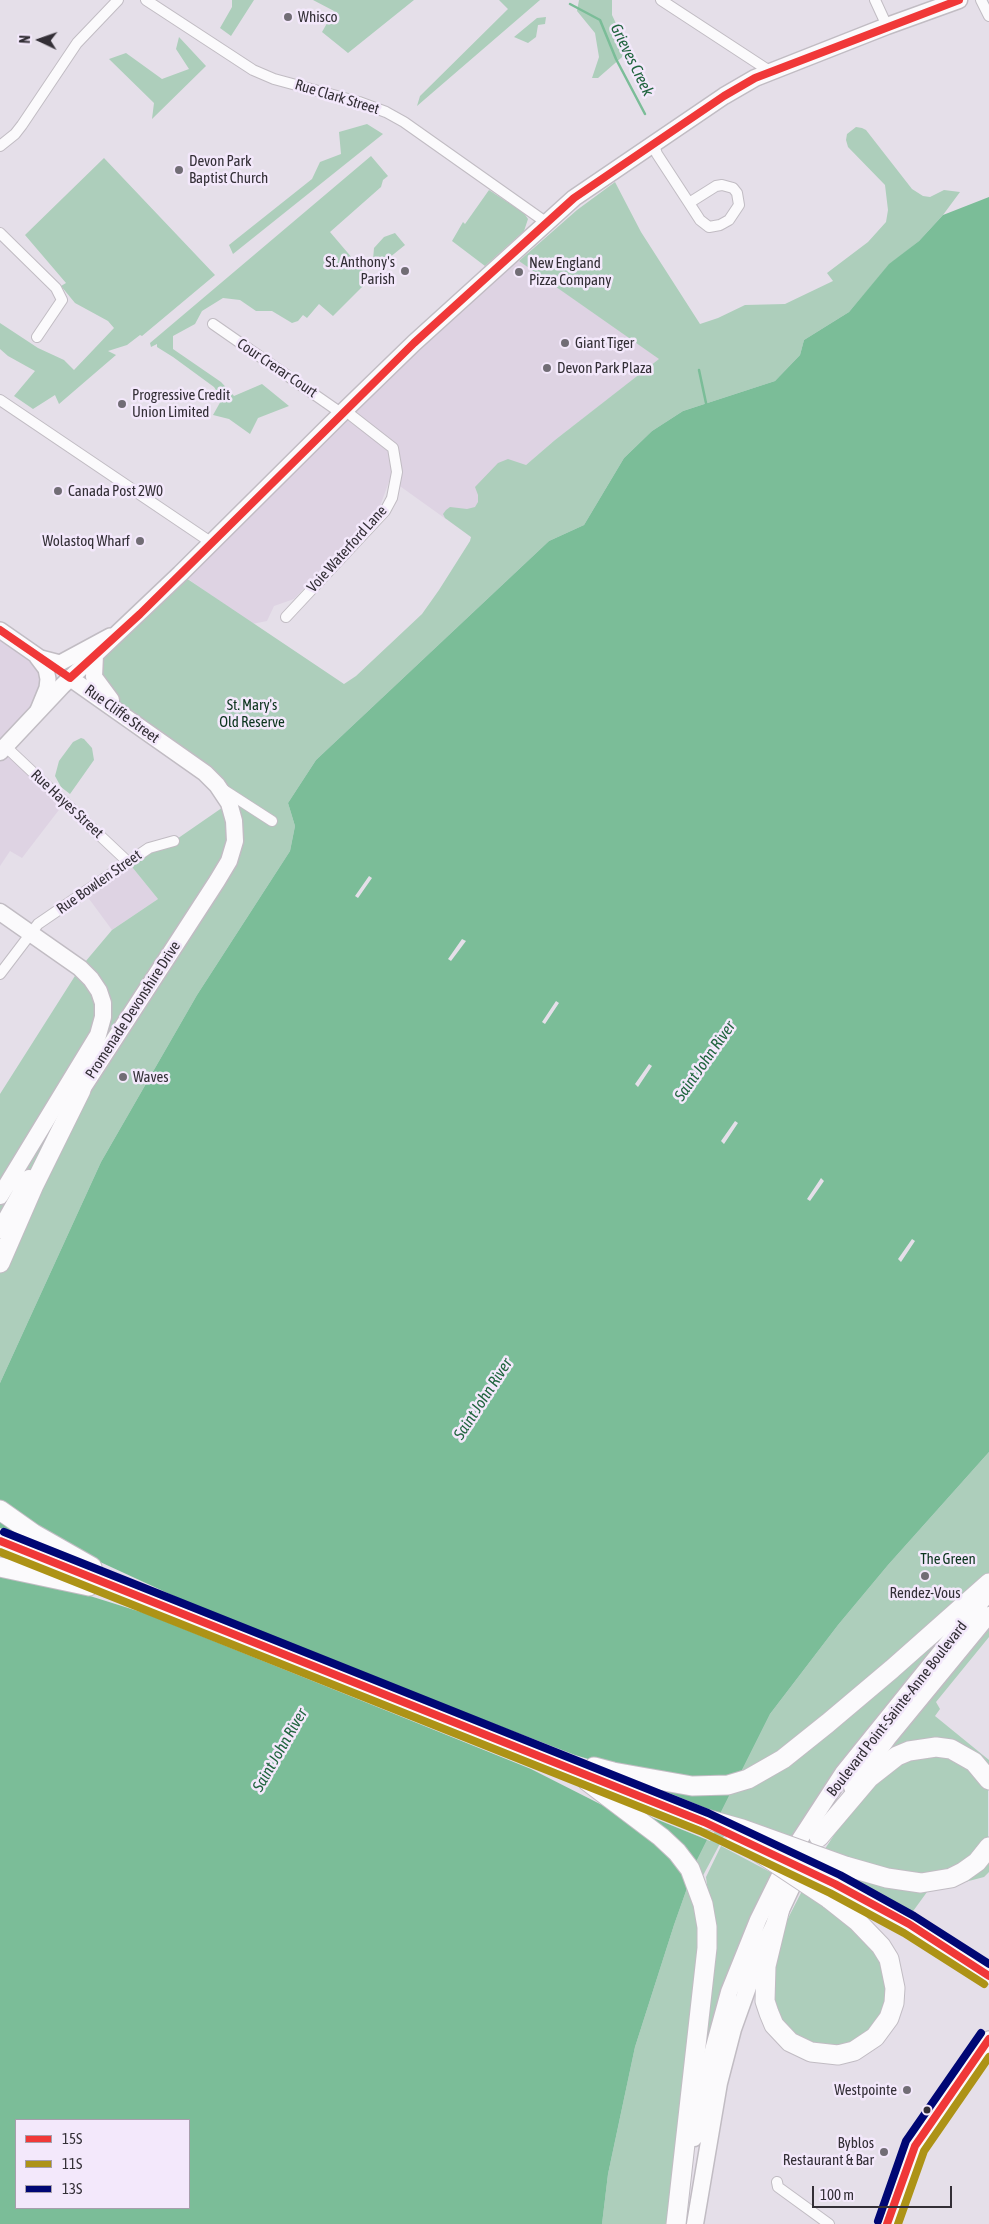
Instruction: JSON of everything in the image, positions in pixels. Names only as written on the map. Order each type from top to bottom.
[{"type":"highway","points":[[0,1263],[34,1185],[81,1090]]},
{"type":"highway","points":[[0,1510],[34,1534],[149,1600]]},
{"type":"highway","points":[[0,1541],[672,1808],[736,1837],[832,1891],[889,1959],[895,1988],[894,2003],[889,2018],[875,2037],[854,2051],[838,2055],[811,2052],[790,2042],[774,2026],[765,2001],[766,1966],[780,1908]]},
{"type":"highway","points":[[0,1567],[149,1600]]},
{"type":"highway","points":[[548,1759],[579,1762],[613,1772],[692,1786],[728,1785],[748,1780],[784,1759],[989,1583]]},
{"type":"highway","points":[[819,1837],[869,1778],[897,1756],[909,1751],[936,1747],[951,1749],[974,1762],[989,1780]]},
{"type":"highway","points":[[573,1769],[613,1802],[661,1836],[677,1852],[690,1870],[699,1889],[707,1927],[708,1948],[676,2224]]},
{"type":"highway","points":[[672,1808],[742,1829],[845,1866],[887,1878],[921,1883],[951,1878],[963,1872],[977,1862],[989,1847]]},
{"type":"main road","points":[[3,749],[70,678],[212,543],[343,411],[414,343],[548,224],[574,198],[724,96],[771,72],[959,0]]},
{"type":"main road","name":"Rue Cliffe Street","points":[[0,630],[205,774],[217,785]]},
{"type":"main road","points":[[37,656],[60,663],[120,632]]},
{"type":"main road","points":[[95,654],[94,677],[127,719]]},
{"type":"main road","points":[[37,656],[46,669],[48,679],[47,688],[38,710]]},
{"type":"main road","name":"Promenade Devonshire Drive","points":[[0,1230],[81,1090],[229,861],[235,841],[234,821],[229,803],[217,785]]},
{"type":"main road","name":"Promenade Devonshire Drive","points":[[0,912],[80,968],[91,979],[99,991],[104,1017],[98,1035],[0,1196]]},
{"type":"main road","name":"Boulevard Point-Sainte-Anne Boulevard","points":[[680,2224],[697,2119],[717,2030],[742,1959],[774,1886],[791,1853],[843,1773],[989,1592]]},
{"type":"main road","name":"Boulevard Point-Sainte-Anne Boulevard","points":[[695,2224],[711,2125],[726,2056],[746,1990],[780,1908],[819,1837],[838,1807],[888,1738],[989,1615]]},
{"type":"main road","points":[[832,1891],[908,1924],[989,1976]]},
{"type":"main road","points":[[960,1957],[989,1967]]},
{"type":"main road","points":[[887,2224],[915,2146],[989,2039]]},
{"type":"street","points":[[0,146],[22,125],[77,43],[118,0]]},
{"type":"street","name":"Rue Clark Street","points":[[146,0],[252,70],[274,79],[359,102],[386,112],[404,122],[548,224]]},
{"type":"street","points":[[661,0],[771,72]]},
{"type":"street","points":[[874,0],[887,26]]},
{"type":"street","points":[[981,0],[989,16]]},
{"type":"street","points":[[654,143],[657,154],[700,220],[709,227],[720,225],[729,220],[739,205],[738,193],[733,188],[722,184],[689,203]]},
{"type":"street","points":[[0,234],[56,288],[62,300],[37,337]]},
{"type":"street","name":"Cour Crerar Court","points":[[212,324],[343,411]]},
{"type":"street","points":[[0,400],[212,543]]},
{"type":"street","name":"Voie Waterford Lane","points":[[286,617],[385,511],[392,498],[397,472],[393,448],[343,411]]},
{"type":"street","name":"Rue Hayes Street","points":[[3,749],[128,862]]},
{"type":"street","points":[[217,785],[272,821]]},
{"type":"street","name":"Rue Bowlen Street","points":[[0,974],[38,924],[149,848],[174,841]]},
{"type":"street","points":[[880,2224],[899,2170],[915,2146]]},
{"type":"street","points":[[776,2182],[778,2187],[829,2224]]},
{"type":"shaded area","name":"Devon Park Plaza","points":[[511,255],[660,359],[555,440],[526,465],[471,537],[390,479],[380,506],[294,599],[274,606],[267,621],[252,624],[181,574]]},
{"type":"shaded area","points":[[0,630],[37,657],[47,688],[6,746],[65,802],[22,858],[10,851],[0,866]]},
{"type":"shaded area","points":[[128,862],[158,899],[112,930],[84,892]]},
{"type":"green space","points":[[232,0],[254,0],[231,36],[220,28],[232,7]]},
{"type":"green space","points":[[313,0],[414,0],[348,53],[322,32],[334,11]]},
{"type":"green space","points":[[499,0],[540,0],[417,106],[420,96],[508,9]]},
{"type":"green space","points":[[579,0],[612,0],[612,15],[629,51],[598,78],[592,78],[599,57],[595,33],[577,11]]},
{"type":"green space","points":[[546,17],[545,24],[538,25],[536,37],[528,43],[514,37],[537,18]]},
{"type":"green space","points":[[179,37],[206,66],[152,119],[154,103],[109,59],[126,53],[162,79],[189,69],[176,49]]},
{"type":"green space","points":[[367,124],[383,134],[233,254],[229,245],[312,179],[320,162],[341,154],[339,132]]},
{"type":"green space","name":"St. Mary's Old Reserve","points":[[856,127],[866,130],[912,189],[923,196],[930,197],[944,190],[960,192],[943,215],[919,241],[889,265],[849,312],[804,340],[800,355],[775,381],[683,411],[652,431],[624,458],[584,525],[549,541],[316,760],[288,803],[295,826],[290,851],[197,995],[101,1162],[0,1383],[0,1094],[80,968],[112,930],[158,899],[128,862],[174,841],[229,803],[101,689],[95,655],[180,574],[344,684],[356,676],[422,614],[470,541],[471,537],[445,518],[443,514],[446,510],[450,507],[467,509],[475,507],[478,502],[478,495],[475,487],[498,463],[508,459],[526,465],[659,359],[519,261],[577,210],[615,182],[641,232],[700,324],[745,305],[785,304],[833,281],[827,273],[868,242],[886,222],[888,210],[885,185],[848,147],[847,134]]},
{"type":"green space","points":[[371,156],[388,176],[383,180],[381,187],[330,232],[370,279],[333,316],[319,304],[307,318],[303,315],[298,321],[292,323],[272,311],[256,311],[240,300],[223,298],[202,311],[195,324],[173,336],[173,349],[221,382],[234,396],[262,384],[289,406],[258,418],[250,434],[229,419],[213,415],[222,399],[214,387],[157,347],[157,344],[151,347],[150,343]]},
{"type":"green space","points":[[104,158],[215,275],[142,336],[140,335],[127,345],[108,351],[116,355],[59,404],[55,395],[33,409],[14,396],[35,371],[8,356],[0,349],[0,323],[38,348],[64,360],[74,370],[114,328],[108,321],[75,303],[61,286],[66,283],[25,235]]},
{"type":"green space","points":[[489,190],[524,213],[528,219],[524,231],[485,266],[452,241],[463,222],[465,224]]},
{"type":"green space","points":[[395,233],[405,245],[379,266],[373,260],[374,248],[384,237]]},
{"type":"green space","points":[[81,738],[92,748],[94,760],[70,794],[61,787],[55,776],[59,761],[73,742]]},
{"type":"green space","name":"The Green","points":[[989,1452],[989,1576],[875,1721],[791,1840],[733,1819],[698,1885],[701,1930],[669,2224],[602,2224],[608,2174],[635,2047],[674,1925],[697,1860],[770,1714],[838,1625],[888,1565]]},
{"type":"green space","points":[[989,1626],[989,1637],[936,1702],[940,1709],[935,1716],[989,1760],[989,1770],[976,1757],[897,1751],[892,1746]]},
{"type":"green space","points":[[915,1754],[961,1759],[988,1787],[988,1841],[953,1871],[916,1877],[823,1852],[858,1798],[875,1779]]},
{"type":"green space","points":[[721,1846],[772,1873],[699,2074],[708,1893],[706,1877]]},
{"type":"green space","points":[[989,1855],[989,1872],[984,1877],[927,1892],[911,1914],[851,1879],[854,1873],[917,1887]]},
{"type":"green space","points":[[802,1891],[833,1908],[884,1959],[887,2008],[857,2044],[818,2049],[782,2026],[769,1987],[781,1932]]},
{"type":"water","name":"Saint John River","points":[[989,197],[989,1452],[888,1565],[838,1625],[770,1714],[697,1860],[674,1925],[635,2047],[608,2174],[602,2224],[0,2224],[0,1383],[101,1162],[197,995],[290,851],[295,826],[288,803],[316,760],[549,541],[584,525],[624,458],[652,431],[683,411],[775,381],[800,355],[804,340],[849,312],[889,264],[919,241],[943,215]],"holes":[[[369,876],[372,878],[358,898],[355,896]],[[462,939],[466,941],[451,961],[448,959]],[[556,1001],[559,1003],[545,1024],[542,1022]],[[649,1064],[652,1066],[638,1087],[635,1084]],[[735,1121],[738,1123],[724,1144],[721,1141]],[[821,1178],[824,1181],[810,1201],[807,1199]],[[912,1239],[915,1241],[901,1262],[898,1259]]]},
{"type":"pier","points":[[0,1528],[61,1544],[198,1607],[388,1683],[575,1755],[605,1764],[652,1786],[723,1815],[710,1841],[641,1813],[671,1856],[633,1825],[602,1805],[531,1769],[144,1613],[44,1584],[19,1565],[0,1557]]},
{"type":"waterway","name":"Grieves Creek","points":[[570,4],[600,20],[616,59],[645,114]]},
{"type":"waterway","name":"Grieves Creek","points":[[699,370],[706,403]]},
{"type":"transit line","name":"15S","points":[[0,630],[70,678],[140,614],[414,343],[574,198],[724,96],[755,78],[959,0]]},
{"type":"transit line","name":"13S","points":[[4,1532],[708,1813],[840,1875],[914,1916],[989,1964]]},
{"type":"transit line","name":"15S","points":[[0,1541],[704,1822],[835,1884],[909,1924],[989,1976]]},
{"type":"transit line","name":"11S","points":[[0,1552],[700,1831],[830,1893],[904,1933],[984,1984]]},
{"type":"transit line","name":"13S","points":[[878,2221],[906,2141],[981,2033]]},
{"type":"transit line","name":"15S","points":[[887,2224],[915,2146],[989,2039]]},
{"type":"transit line","name":"11S","points":[[898,2224],[924,2151],[989,2057]]},
{"type":"place","name":"Whisco","points":[[288,17]]},
{"type":"place","name":"Devon Park Baptist Church","points":[[179,170]]},
{"type":"place","name":"St. Anthony's Parish","points":[[405,271]]},
{"type":"place","name":"New England Pizza Company","points":[[519,272]]},
{"type":"place","name":"Giant Tiger","points":[[565,343]]},
{"type":"place","name":"Devon Park Plaza","points":[[547,368]]},
{"type":"place","name":"Progressive Credit Union Limited","points":[[122,404]]},
{"type":"place","name":"Canada Post 2W0","points":[[58,491]]},
{"type":"place","name":"Wolastoq Wharf","points":[[140,541]]},
{"type":"place","name":"Waves","points":[[123,1077]]},
{"type":"place","name":"Rendez-Vous","points":[[925,1576]]},
{"type":"place","name":"Westpointe","points":[[907,2090]]},
{"type":"place","name":"Byblos Restaurant & Bar","points":[[884,2152]]}]
